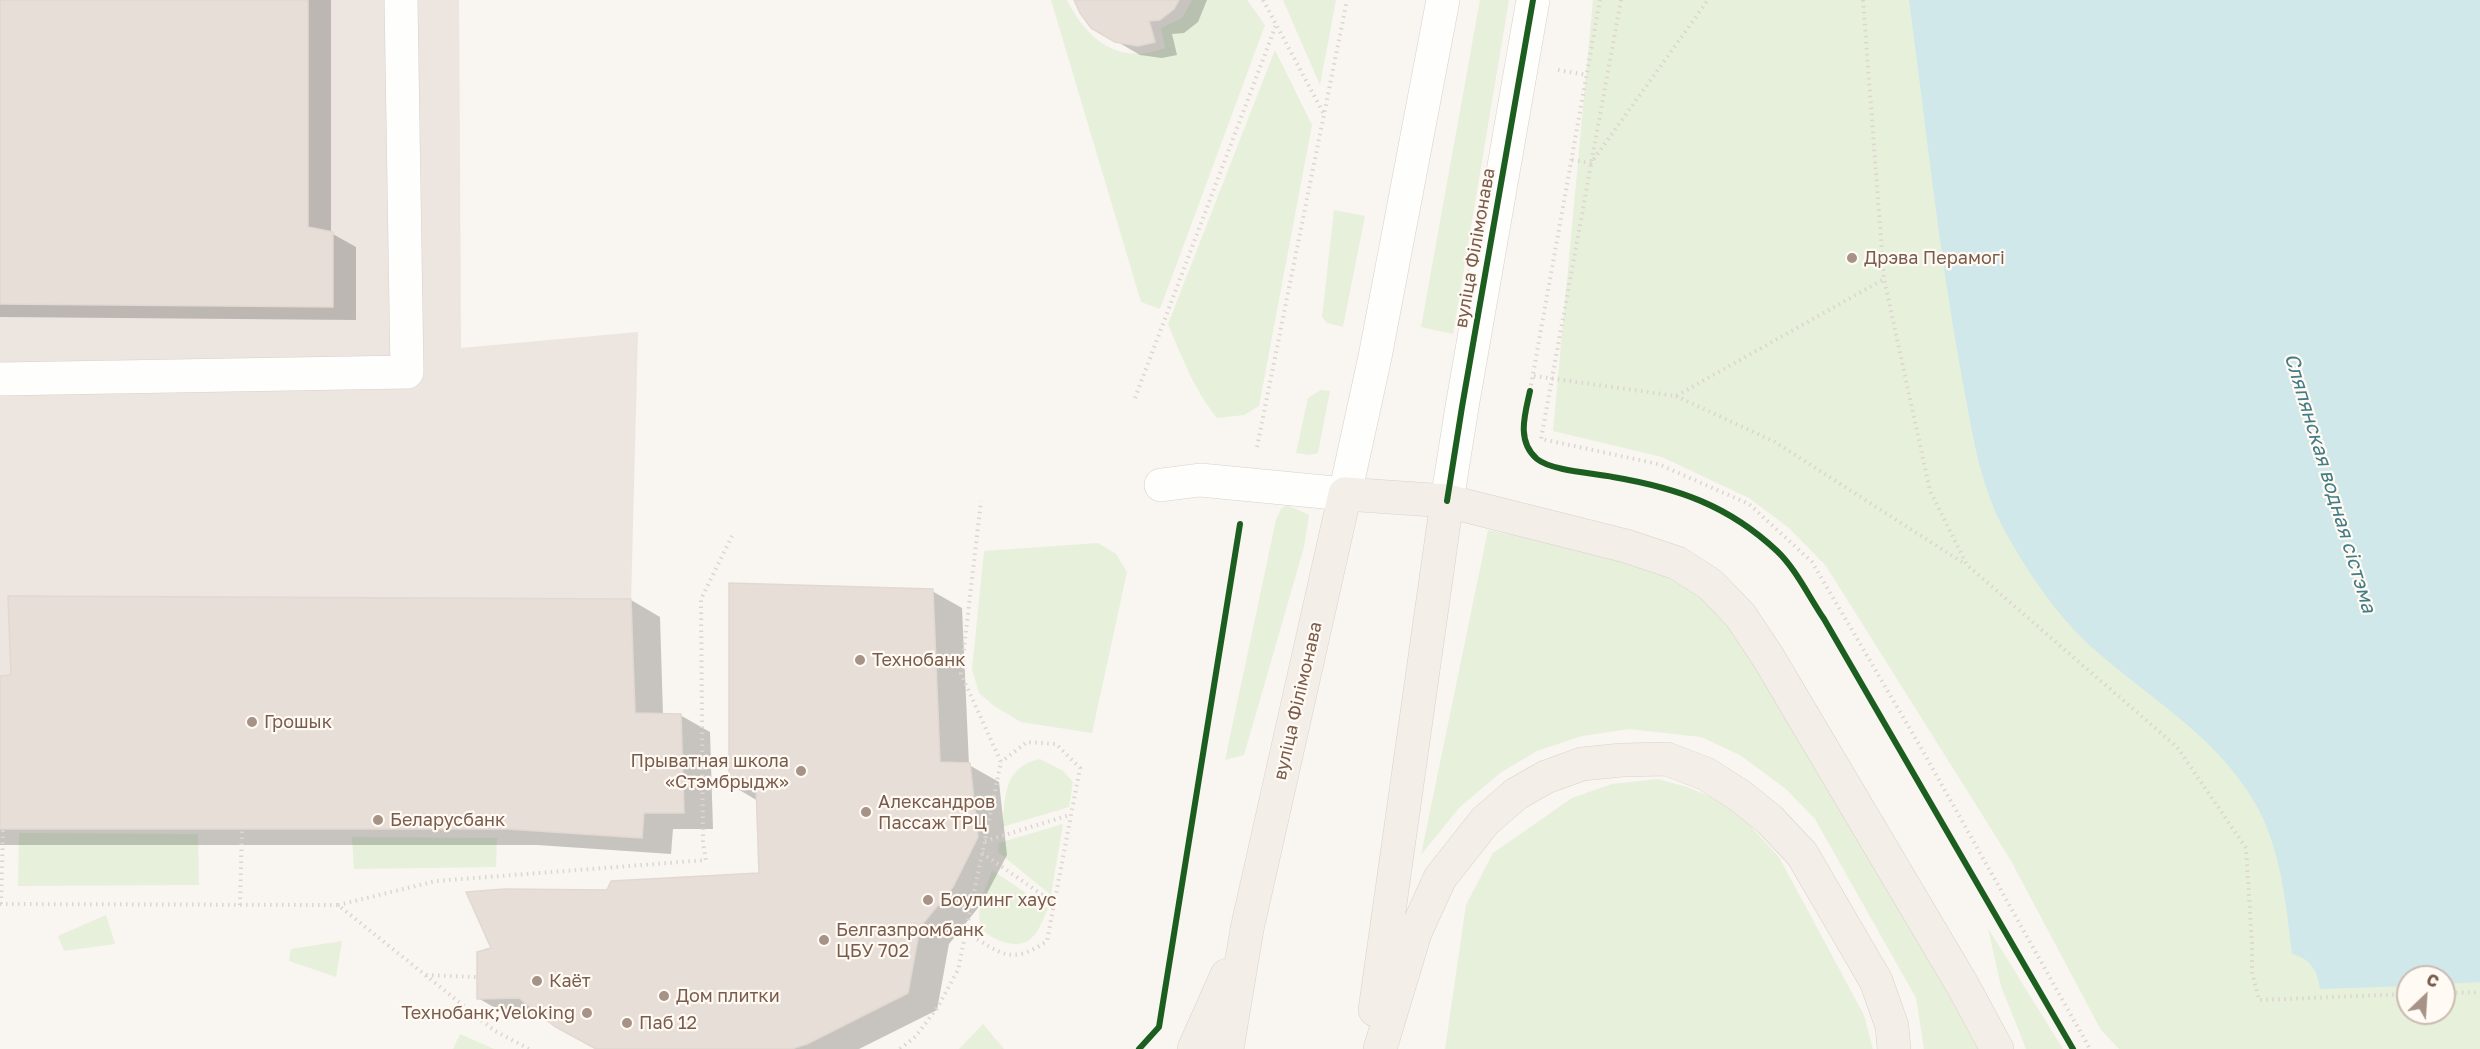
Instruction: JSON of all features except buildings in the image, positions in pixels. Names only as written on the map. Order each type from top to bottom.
[{"type":"main road","points":[[1345,494],[1447,501],[1626,546],[1677,563],[1710,584],[1740,615],[1768,657],[1964,986],[1997,1049]]},
{"type":"main road","name":"вуліца Філімонава","points":[[1227,1049],[1247,929],[1345,494]]},
{"type":"main road","name":"вуліца Філімонава","points":[[1370,1049],[1447,501]]},
{"type":"main road","points":[[1380,1049],[1415,933],[1440,878],[1485,821],[1516,794],[1555,774],[1582,764],[1667,759],[1706,774],[1739,795],[1769,819],[1802,854],[1876,981],[1892,1026],[1894,1049]]},
{"type":"main road","points":[[1194,1049],[1247,929]]},
{"type":"street","points":[[0,379],[407,372],[401,0]]},
{"type":"street","name":"вуліца Філімонава","points":[[1345,494],[1375,357],[1443,0]]},
{"type":"street","name":"вуліца Філімонава","points":[[1447,501],[1533,0]]},
{"type":"street","points":[[1161,485],[1200,480],[1345,494]]},
{"type":"path","points":[[1263,0],[1325,117]]},
{"type":"path","points":[[1257,448],[1347,0]]},
{"type":"path","points":[[1528,400],[1600,0]]},
{"type":"path","points":[[1621,0],[1541,439],[1658,464],[1749,504],[1812,562],[1920,746],[2090,1049]]},
{"type":"path","points":[[1591,163],[1708,0]]},
{"type":"path","points":[[1863,0],[1884,279],[1930,491],[1967,565]]},
{"type":"path","points":[[1136,398],[1276,25]]},
{"type":"path","points":[[1572,160],[1591,163]]},
{"type":"path","points":[[1676,396],[1884,279]]},
{"type":"path","points":[[1534,376],[1676,396],[1775,442],[1967,565],[2177,747],[2246,848],[2252,972],[2259,1000],[2396,994]]},
{"type":"path","points":[[900,1049],[916,1036],[937,1008],[957,970],[967,933],[1001,762],[961,674],[981,501]]},
{"type":"path","points":[[1138,1049],[1159,1027],[1240,525]]},
{"type":"path","points":[[3,830],[0,904],[338,905],[436,881],[706,860],[703,843],[701,599],[732,536]]},
{"type":"path","points":[[967,933],[1007,956],[1030,952],[1047,941],[1080,768],[1056,744],[1026,742],[1001,762]]},
{"type":"path","points":[[985,841],[1071,814]]},
{"type":"path","points":[[240,905],[242,830]]},
{"type":"path","points":[[982,854],[1054,903]]},
{"type":"path","points":[[338,905],[495,1031],[529,1049]]},
{"type":"path","points":[[426,975],[477,977]]},
{"type":"path","points":[[2456,993],[2480,992]]},
{"type":"shaded area","points":[[0,0],[459,0],[461,348],[638,332],[631,599],[9,596],[11,675],[0,676]]},
{"type":"green space","points":[[1051,0],[1067,0],[1084,27],[1095,38],[1106,46],[1133,54],[1165,48],[1161,28],[1182,18],[1192,0],[1247,0],[1265,25],[1160,309],[1141,302]]},
{"type":"green space","points":[[1283,0],[1336,0],[1320,85]]},
{"type":"green space","points":[[1480,0],[1509,0],[1453,334],[1421,327]]},
{"type":"green space","points":[[1593,0],[2480,0],[2480,1049],[2119,1049],[2101,1030],[2010,859],[1826,566],[1789,528],[1749,498],[1662,457],[1553,431]]},
{"type":"green space","points":[[1275,50],[1312,125],[1259,406],[1244,415],[1217,418],[1195,385],[1168,324]]},
{"type":"green space","points":[[1334,210],[1365,216],[1343,327],[1327,323],[1322,317]]},
{"type":"green space","points":[[1321,390],[1330,391],[1318,453],[1309,455],[1296,453],[1308,398]]},
{"type":"green space","points":[[1287,505],[1309,515],[1304,547],[1244,755],[1225,760],[1276,520],[1281,509]]},
{"type":"green space","points":[[1488,530],[1617,556],[1663,572],[1723,611],[1938,974],[1978,1049],[1924,1049],[1916,998],[1815,819],[1786,789],[1740,755],[1701,737],[1629,729],[1582,736],[1537,751],[1500,773],[1459,808],[1421,855]]},
{"type":"green space","points":[[1098,543],[1116,554],[1127,572],[1092,733],[1021,722],[994,706],[979,693],[972,669],[984,551]]},
{"type":"green space","points":[[1040,759],[1063,771],[1073,782],[1069,807],[1002,827],[1006,794],[1013,776],[1028,763]]},
{"type":"green space","points":[[1658,779],[1687,787],[1716,799],[1745,820],[1779,857],[1864,1015],[1873,1049],[1445,1049],[1466,905],[1493,853],[1572,798],[1612,784]]},
{"type":"green space","points":[[1063,824],[1051,895],[998,852],[999,843]]},
{"type":"green space","points":[[19,833],[198,834],[199,885],[18,886]]},
{"type":"green space","points":[[352,837],[497,838],[496,867],[354,869]]},
{"type":"green space","points":[[992,870],[1048,908],[1036,933],[1025,942],[1018,944],[998,940],[988,934],[981,925],[979,911]]},
{"type":"green space","points":[[106,915],[115,944],[64,951],[58,936]]},
{"type":"green space","points":[[1988,928],[2063,1049],[2026,1049],[2001,986]]},
{"type":"green space","points":[[342,941],[336,977],[289,961],[291,949]]},
{"type":"green space","points":[[983,1024],[1004,1049],[959,1049]]},
{"type":"green space","points":[[460,1034],[494,1049],[453,1049]]},
{"type":"water","name":"Сляпянская водная сістэма","points":[[1909,0],[2480,0],[2480,982],[2456,983],[2456,965],[2396,965],[2396,986],[2320,989],[2315,971],[2309,963],[2292,954],[2277,857],[2264,820],[2239,778],[2199,735],[2085,641],[2063,617],[2032,576],[1997,515],[1983,477],[1969,417],[1946,284]]},
{"type":"cycle path","points":[[1447,501],[1533,0]]},
{"type":"cycle path","points":[[1530,391],[1524,418],[1524,436],[1530,452],[1537,459],[1562,469],[1636,481],[1701,501],[1720,510],[1759,535],[1784,558],[1824,619],[2073,1049]]},
{"type":"cycle path","points":[[1139,1049],[1159,1027],[1240,524]]},
{"type":"place","name":"Дрэва Перамогі","points":[[1852,258]]},
{"type":"place","name":"Технобанк","points":[[860,660]]},
{"type":"place","name":"Грошык","points":[[252,722]]},
{"type":"place","name":"Прыватная школа «Стэмбрыдж»","points":[[801,771]]},
{"type":"place","name":"Александров Пассаж ТРЦ","points":[[866,812]]},
{"type":"place","name":"Беларусбанк","points":[[378,820]]},
{"type":"place","name":"Боулинг хаус","points":[[928,900]]},
{"type":"place","name":"Белгазпромбанк ЦБУ 702","points":[[824,940]]},
{"type":"place","name":"Каёт","points":[[537,981]]},
{"type":"place","name":"Дом плитки","points":[[664,996]]},
{"type":"place","name":"Технобанк;Veloking","points":[[587,1013]]},
{"type":"place","name":"Паб 12","points":[[627,1023]]}]
